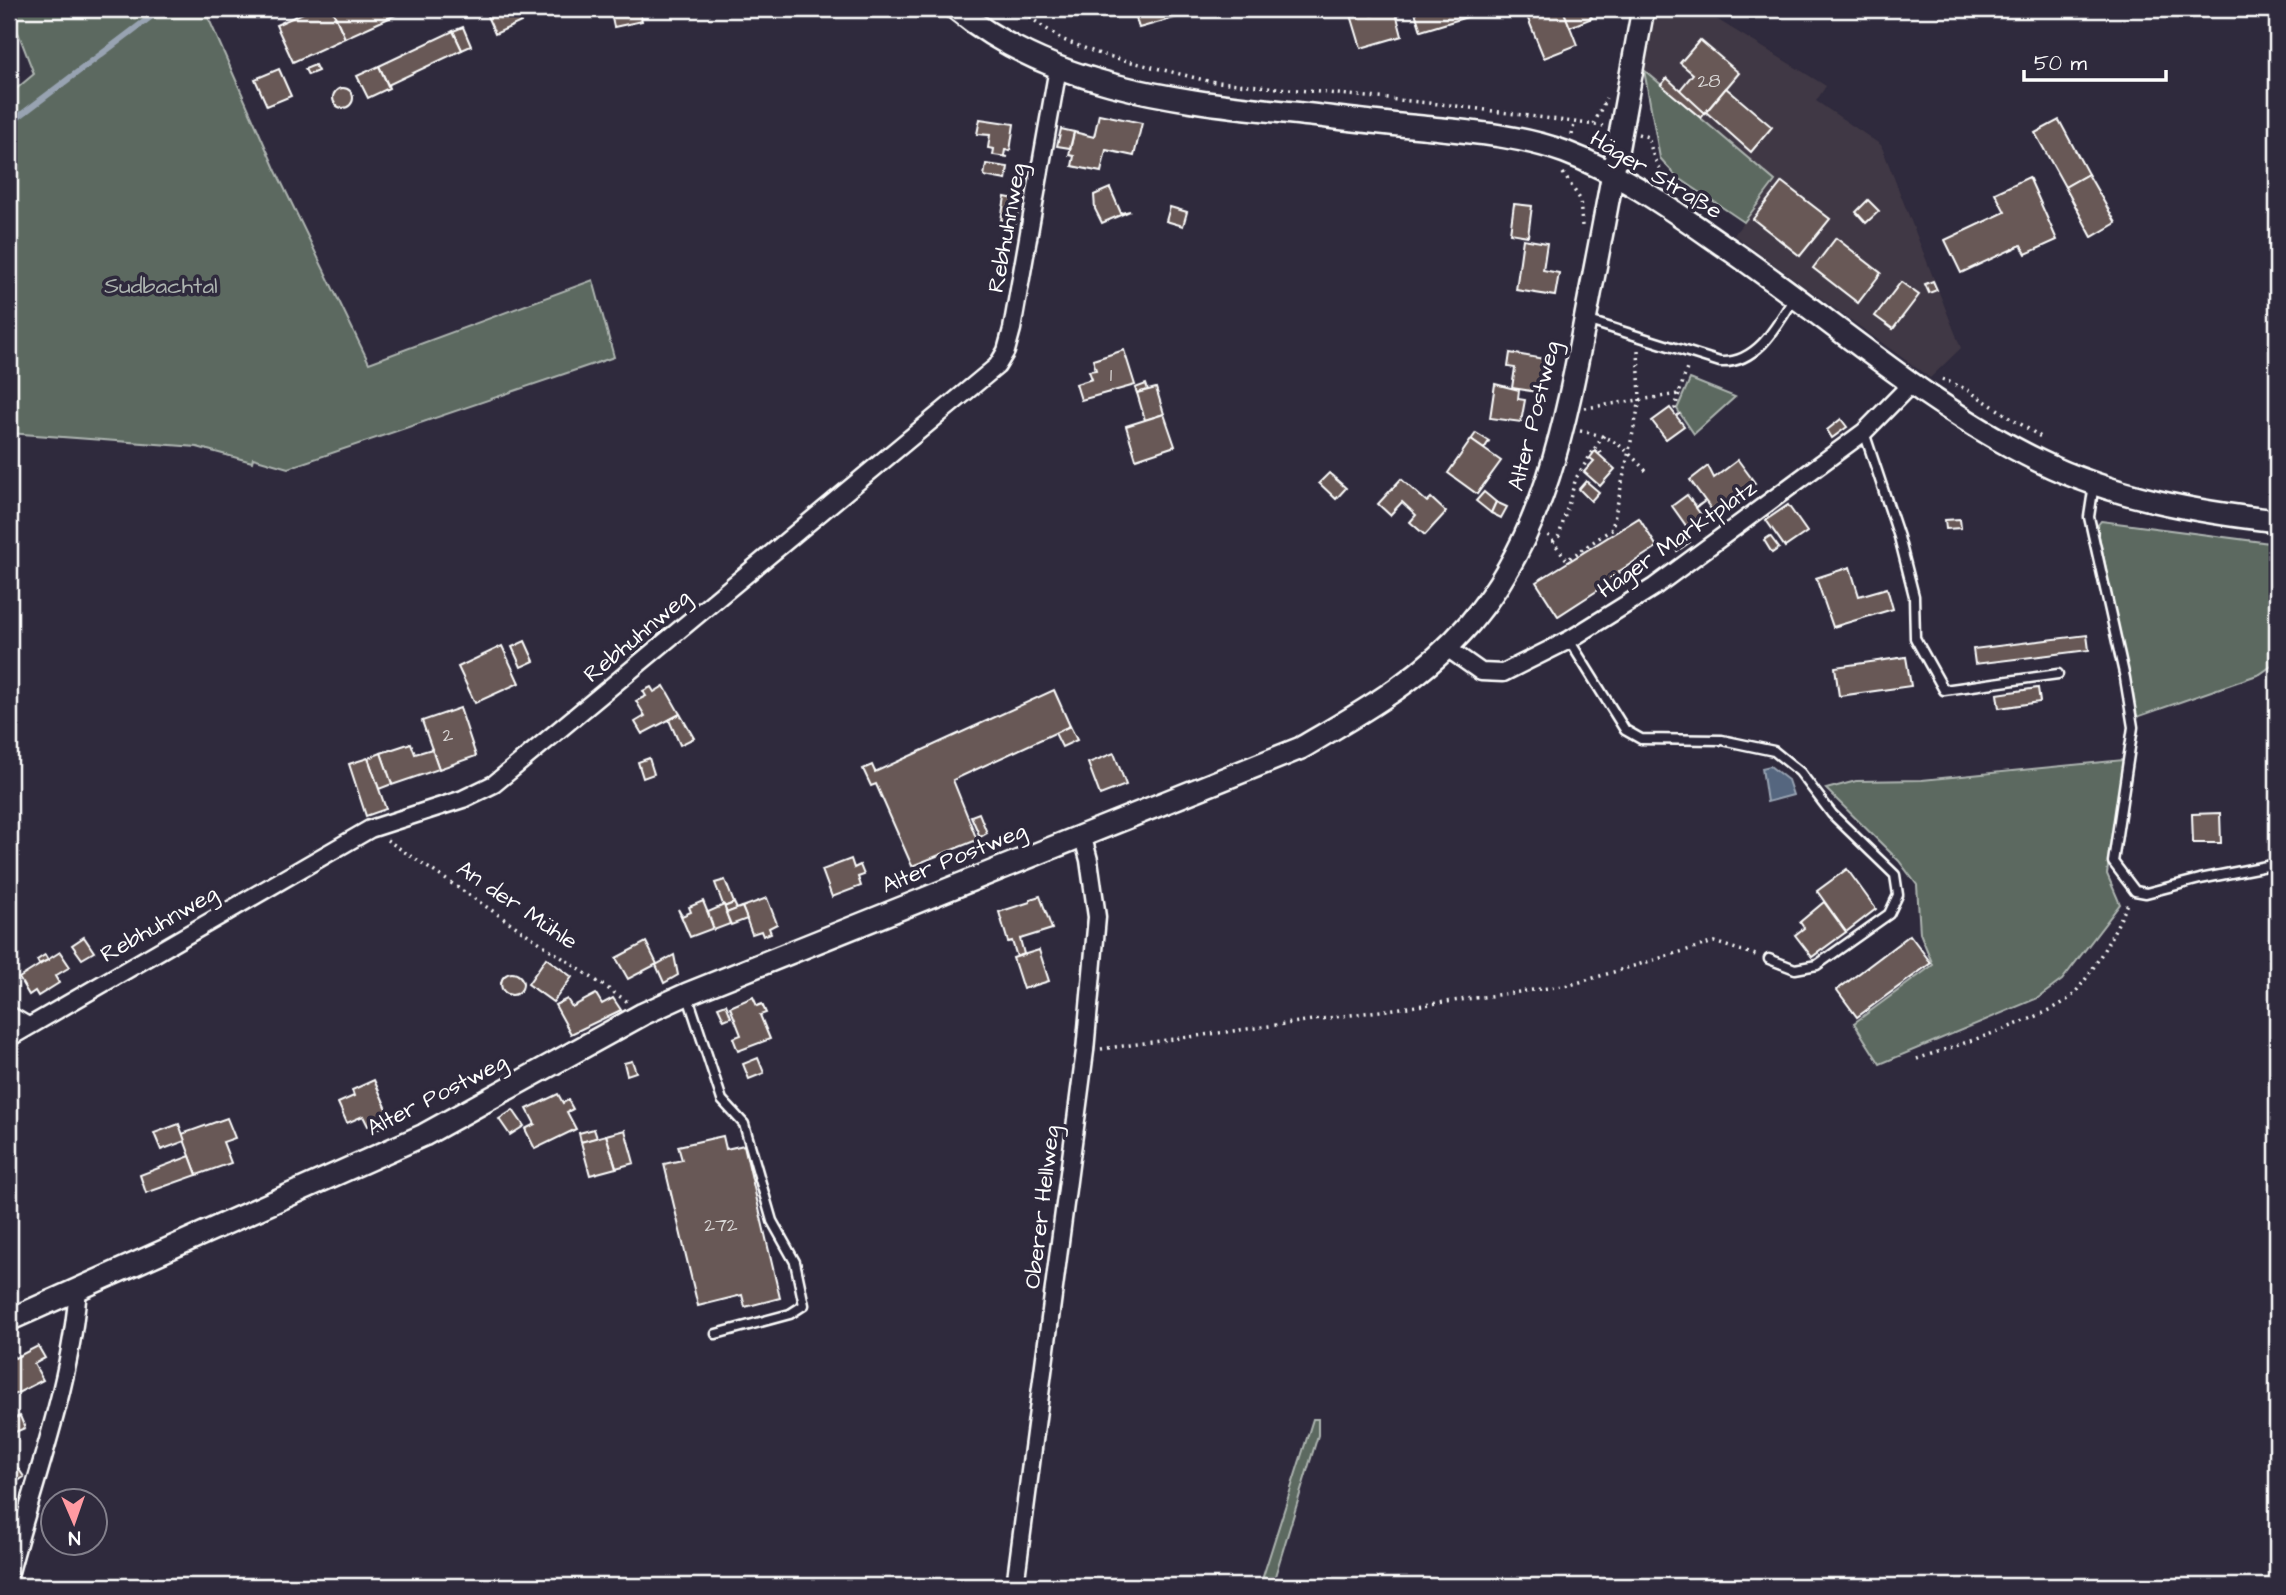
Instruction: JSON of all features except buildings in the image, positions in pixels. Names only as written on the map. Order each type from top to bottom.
[{"type":"street","name":"Häger Straße","points":[[956,9],[1012,45],[1058,68],[1105,84],[1215,105],[1508,137],[1567,153],[1655,198],[1796,295],[1980,429],[2039,462],[2129,496],[2277,521]]},
{"type":"street","name":"Alter Postweg","points":[[9,1321],[78,1287],[424,1135],[643,1014],[687,994],[1301,748],[1396,692],[1447,648],[1497,588],[1519,552],[1549,481],[1585,320],[1643,9]]},
{"type":"street","name":"Rebhuhnweg","points":[[9,1038],[370,829],[463,799],[494,784],[997,366],[1006,351],[1012,329],[1058,68]]},
{"type":"street","name":"Häger Marktplatz","points":[[1447,648],[1481,672],[1503,673],[1569,640],[1654,587],[1864,432],[1913,382]]},
{"type":"street","name":"Oberer Hellweg","points":[[1015,1586],[1085,1051],[1097,917],[1089,860],[1082,834]]},
{"type":"street","points":[[9,1015],[28,1026]]},
{"type":"street","points":[[9,1576],[60,1388],[76,1318],[78,1287]]},
{"type":"lane","points":[[1585,320],[1720,362],[1736,363],[1746,358],[1774,331],[1796,295]]},
{"type":"lane","points":[[1864,432],[1902,549],[1914,596],[1915,638],[1944,690],[2058,674]]},
{"type":"lane","points":[[2094,484],[2089,517],[2125,678],[2133,727],[2113,862],[2135,891],[2147,893],[2200,878],[2277,864]]},
{"type":"lane","points":[[1569,640],[1625,730],[1641,739],[1722,740],[1774,751],[1800,772],[1832,814],[1895,875],[1898,895],[1889,914],[1817,965],[1795,969],[1769,960]]},
{"type":"lane","points":[[687,994],[722,1100],[744,1124],[772,1221],[795,1262],[804,1305],[790,1314],[716,1334]]},
{"type":"path","points":[[1018,9],[1061,40],[1100,54],[1208,81],[1449,105],[1574,124],[1594,124],[1648,137],[1654,158],[1670,184]]},
{"type":"path","points":[[1574,124],[1563,174],[1580,199],[1583,236]]},
{"type":"path","points":[[1529,528],[1547,534],[1567,560],[1612,530],[1640,400],[1638,350],[1642,338]]},
{"type":"path","points":[[1680,417],[1675,408],[1692,354]]},
{"type":"path","points":[[1934,376],[1966,389],[2052,443]]},
{"type":"path","points":[[1566,406],[1584,408],[1679,394]]},
{"type":"path","points":[[1561,428],[1604,435],[1619,442],[1647,472]]},
{"type":"path","points":[[1553,542],[1559,536],[1576,478],[1604,435]]},
{"type":"path","points":[[1595,448],[1601,453]]},
{"type":"path","name":"An der Mühle","points":[[370,829],[594,978],[643,1014]]},
{"type":"path","points":[[1917,1059],[2031,1018],[2071,997],[2107,944],[2135,891]]},
{"type":"path","points":[[1085,1051],[1570,985],[1714,942],[1769,960]]},
{"type":"shaded area","points":[[1649,9],[1700,9],[1826,86],[1816,101],[1881,145],[1961,348],[1930,378],[1734,235],[1774,181],[1644,70]]},
{"type":"green space","name":"Sudbachtal","points":[[9,9],[216,9],[208,17],[276,171],[369,363],[593,280],[614,357],[288,468],[253,458],[252,462],[197,447],[9,433],[9,95],[34,74]]},
{"type":"green space","points":[[1644,70],[1775,181],[1744,222],[1676,176],[1660,158]]},
{"type":"green space","points":[[1690,379],[1735,397],[1694,434],[1677,409]]},
{"type":"green space","points":[[2101,521],[2277,544],[2277,662],[2260,674],[2137,717],[2097,526]]},
{"type":"green space","points":[[2123,760],[2107,874],[2120,904],[2062,980],[2038,998],[1880,1064],[1854,1023],[1933,965],[1920,933],[1917,885],[1899,861],[1826,789],[1856,781],[1922,780]]},
{"type":"green space","points":[[1313,1419],[1318,1419],[1318,1435],[1272,1586],[1260,1586]]},
{"type":"water","points":[[1770,766],[1788,780],[1793,795],[1767,802],[1762,768]]},
{"type":"waterway","points":[[9,124],[161,9]]}]
